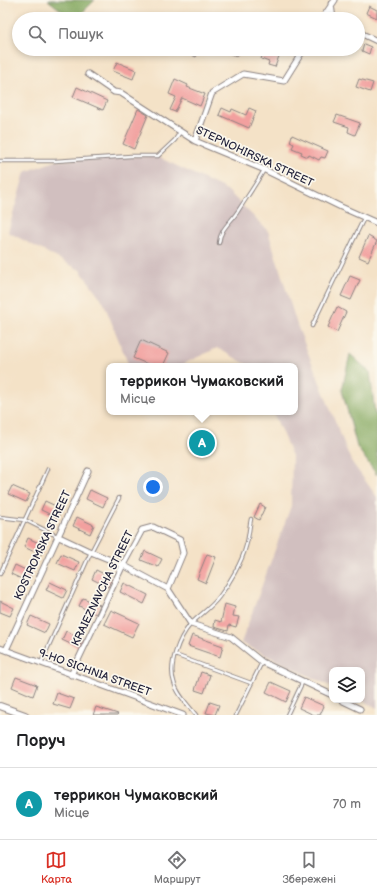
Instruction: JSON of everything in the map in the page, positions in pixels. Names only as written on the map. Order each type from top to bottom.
[{"type":"street","points":[[327,12],[333,2]]},
{"type":"street","points":[[365,35],[377,41]]},
{"type":"street","points":[[195,141],[212,93],[243,74],[284,81],[300,56]]},
{"type":"street","name":"STEPNOHIRSKA STREET","points":[[88,74],[114,92],[121,93],[195,141],[265,170],[377,223]]},
{"type":"street","name":"KOSTROMSKA STREET","points":[[3,649],[88,471]]},
{"type":"street","name":"KRAIEZNAVCHA STREET","points":[[71,675],[123,565],[142,530],[153,527],[180,540],[183,553],[168,589]]},
{"type":"street","points":[[57,536],[123,565],[168,589],[191,624],[231,637],[262,662],[329,694]]},
{"type":"street","name":"9-HO SICHNIA STREET","points":[[3,649],[183,715]]},
{"type":"street","points":[[347,703],[360,709]]},
{"type":"street","points":[[0,706],[9,712],[25,715]]},
{"type":"lane","points":[[0,161],[55,161],[131,156],[158,156],[175,140],[181,131]]},
{"type":"lane","points":[[219,243],[226,226],[265,170]]},
{"type":"lane","points":[[312,326],[364,218]]},
{"type":"lane","points":[[0,574],[48,469]]},
{"type":"lane","points":[[40,663],[91,552],[119,498]]},
{"type":"lane","points":[[0,517],[25,520],[57,536]]},
{"type":"lane","points":[[196,715],[180,695],[173,681],[175,655],[181,637],[191,624],[219,598],[236,569],[246,547],[251,519]]},
{"type":"lane","points":[[175,655],[251,683]]},
{"type":"lane","points":[[236,715],[262,662]]},
{"type":"lane","points":[[287,715],[304,681]]},
{"type":"shaded area","points":[[154,155],[227,190],[268,231],[297,325],[351,461],[377,497],[377,708],[365,702],[365,667],[329,667],[329,686],[241,643],[291,506],[292,456],[274,415],[298,415],[298,363],[244,363],[217,348],[185,363],[128,363],[103,301],[80,270],[8,232],[25,172],[55,161]]},
{"type":"green space","points":[[48,0],[95,0],[83,12],[63,12]]},
{"type":"green space","points":[[350,354],[370,372],[375,414],[377,415],[377,475],[357,447],[342,390]]},
{"type":"building","points":[[369,6],[377,10],[377,18],[366,13]]},
{"type":"building","points":[[365,44],[371,47],[369,54],[365,52]]},
{"type":"building","points":[[262,56],[279,56],[275,67],[268,65],[269,62],[261,59]]},
{"type":"building","points":[[117,62],[136,70],[133,79],[113,71]]},
{"type":"building","points":[[175,79],[188,85],[187,87],[205,94],[200,106],[182,98],[175,112],[170,110],[176,97],[169,94]]},
{"type":"building","points":[[359,79],[373,83],[370,92],[356,87]]},
{"type":"building","points":[[77,87],[107,101],[103,110],[73,97]]},
{"type":"building","points":[[222,108],[231,112],[232,109],[246,115],[249,108],[256,111],[249,128],[219,115]]},
{"type":"building","points":[[138,109],[148,115],[134,149],[123,144]]},
{"type":"building","points":[[337,115],[360,123],[355,135],[348,132],[349,127],[334,122]]},
{"type":"building","points":[[292,135],[328,151],[325,158],[321,157],[319,160],[309,155],[308,157],[301,154],[302,152],[292,148],[294,144],[290,142]]},
{"type":"building","points":[[368,236],[377,241],[368,261],[359,257]]},
{"type":"building","points":[[350,276],[360,280],[351,300],[341,296]]},
{"type":"building","points":[[337,307],[346,312],[337,332],[328,327]]},
{"type":"building","points":[[141,340],[169,353],[164,363],[145,363],[133,358]]},
{"type":"building","points":[[12,486],[30,494],[26,502],[8,494]]},
{"type":"building","points":[[90,490],[107,498],[103,507],[86,499]]},
{"type":"building","points":[[45,501],[62,509],[58,518],[41,510]]},
{"type":"building","points":[[260,504],[265,507],[259,520],[254,517]]},
{"type":"building","points":[[77,517],[94,525],[90,534],[73,526]]},
{"type":"building","points":[[28,538],[45,546],[41,555],[24,547]]},
{"type":"building","points":[[145,551],[162,559],[158,567],[141,560]]},
{"type":"building","points":[[61,554],[79,562],[75,571],[57,563]]},
{"type":"building","points":[[207,554],[216,557],[206,583],[197,579]]},
{"type":"building","points":[[15,565],[32,573],[28,582],[11,574]]},
{"type":"building","points":[[96,570],[112,578],[108,587],[92,579]]},
{"type":"building","points":[[50,582],[67,590],[63,598],[46,590]]},
{"type":"building","points":[[124,583],[148,595],[144,604],[120,592]]},
{"type":"building","points":[[83,598],[100,605],[96,614],[79,606]]},
{"type":"building","points":[[0,601],[14,608],[10,616],[0,612]]},
{"type":"building","points":[[225,604],[235,607],[233,616],[239,617],[236,627],[229,625],[228,631],[214,627],[215,620],[221,622]]},
{"type":"building","points":[[111,610],[139,623],[132,637],[104,624]]},
{"type":"building","points":[[31,616],[49,624],[45,633],[27,625]]},
{"type":"building","points":[[66,631],[83,639],[79,648],[62,640]]},
{"type":"building","points":[[192,635],[223,646],[220,657],[188,646]]},
{"type":"building","points":[[201,672],[210,675],[204,693],[195,690]]},
{"type":"building","points":[[16,677],[37,685],[33,696],[12,687]]},
{"type":"building","points":[[271,682],[291,691],[286,702],[266,692]]},
{"type":"building","points":[[57,693],[74,699],[70,709],[53,704]]},
{"type":"building","points":[[304,697],[324,706],[320,715],[314,715],[299,708]]},
{"type":"building","points":[[210,702],[219,705],[215,715],[206,713]]},
{"type":"building","points":[[96,707],[118,714],[93,715]]},
{"type":"place","name":"террикон Чумаковский","points":[[202,443]]}]
